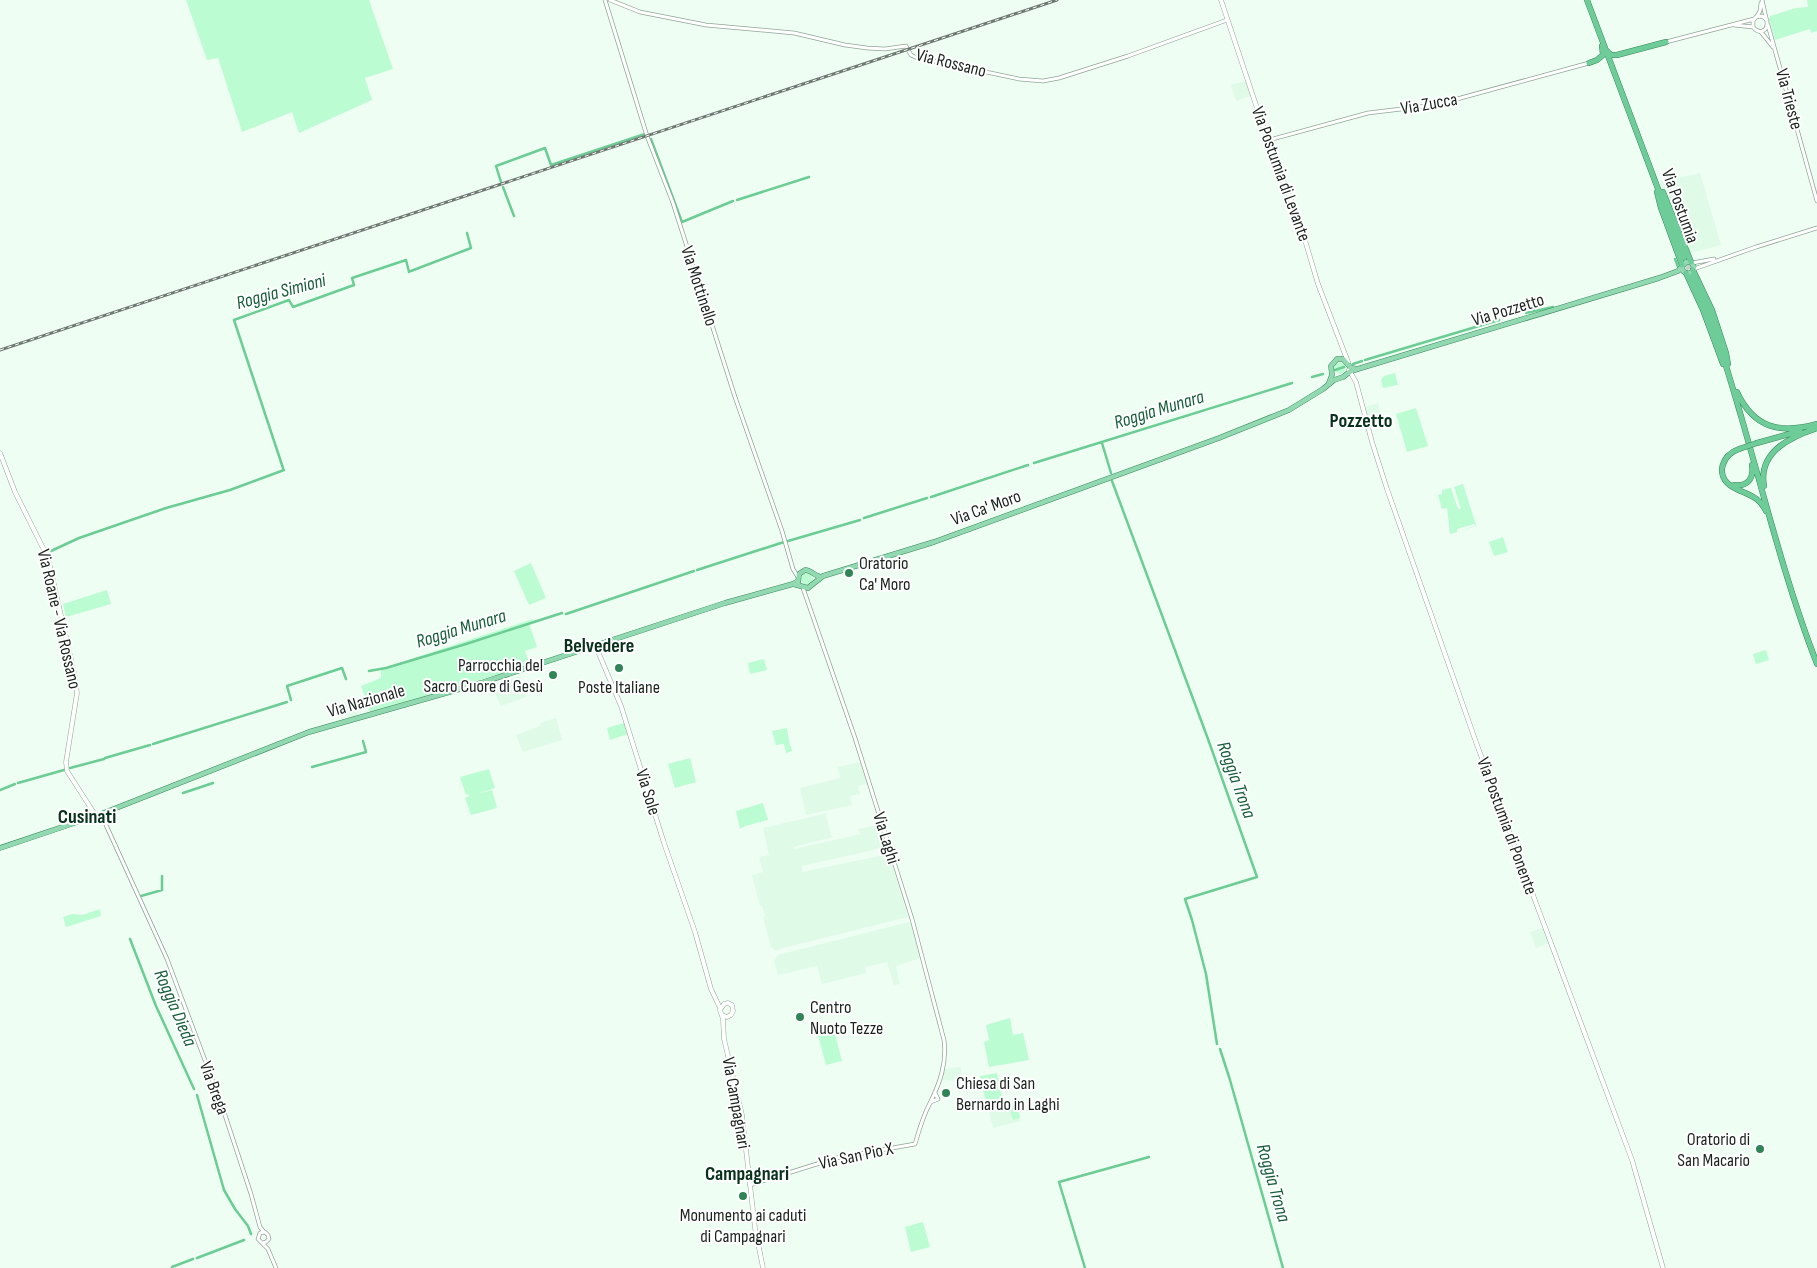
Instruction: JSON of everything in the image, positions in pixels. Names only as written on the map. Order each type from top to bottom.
[{"type":"highway","points":[[1587,0],[1622,91]]},
{"type":"highway","points":[[1589,63],[1599,59],[1603,53],[1596,23]]},
{"type":"highway","points":[[1606,50],[1613,55],[1666,42]]},
{"type":"highway","points":[[1622,91],[1615,62],[1618,57],[1625,53]]},
{"type":"highway","points":[[1589,63],[1605,60],[1612,67]]},
{"type":"highway","name":"Via Postumia","points":[[1622,91],[1684,258]]},
{"type":"highway","points":[[1652,169],[1660,203],[1682,266]]},
{"type":"highway","points":[[1652,169],[1668,201],[1723,354],[1778,542],[1817,664]]},
{"type":"highway","points":[[1693,268],[1705,292],[1718,326],[1726,352],[1730,377]]},
{"type":"highway","points":[[1685,273],[1699,300],[1718,354],[1745,407],[1760,422],[1775,428],[1787,429],[1817,426]]},
{"type":"highway","points":[[1727,481],[1734,485],[1743,486],[1750,480],[1752,474],[1753,468],[1742,430],[1740,412]]},
{"type":"highway","points":[[1786,568],[1761,502],[1754,496],[1731,485],[1727,481],[1722,469],[1724,461],[1731,452],[1817,426]]},
{"type":"highway","points":[[1778,542],[1763,483],[1766,464],[1773,451],[1781,445],[1817,426]]},
{"type":"main road","name":"Via Postumia di Levante","points":[[1221,0],[1268,140],[1299,220],[1318,284],[1342,348],[1348,370]]},
{"type":"main road","name":"Via Pozzetto","points":[[1157,462],[1280,414],[1348,370],[1362,369],[1659,278],[1676,271],[1686,262],[1693,268],[1691,273],[1659,278]]},
{"type":"main road","points":[[1682,266],[1685,273]]},
{"type":"main road","points":[[1329,384],[1332,363],[1340,358],[1343,353],[1342,348]]},
{"type":"main road","name":"Via Pozzetto","points":[[1340,358],[1348,370]]},
{"type":"main road","points":[[1356,380],[1356,375],[1362,369]]},
{"type":"main road","points":[[1348,370],[1356,380]]},
{"type":"main road","points":[[1332,373],[1338,378]]},
{"type":"main road","name":"Via Postumia di Ponente","points":[[1356,380],[1387,490],[1477,745],[1632,1160],[1663,1268]]},
{"type":"main road","name":"Via Roane - Via Rossano","points":[[0,453],[12,485],[49,560],[76,690],[66,766],[74,784],[96,816]]},
{"type":"main road","name":"Via Ca' Moro","points":[[810,588],[823,576],[932,542],[1157,462]]},
{"type":"main road","name":"Via Ca' Moro","points":[[798,580],[808,570],[815,575],[823,576]]},
{"type":"main road","points":[[815,575],[815,583]]},
{"type":"main road","points":[[798,580],[810,588]]},
{"type":"main road","name":"Via Nazionale","points":[[0,848],[96,816],[309,732],[481,683],[798,580]]},
{"type":"main road","points":[[586,648],[598,652],[604,643]]},
{"type":"main road","name":"Via Sole","points":[[596,645],[621,706],[711,990],[716,997]]},
{"type":"main road","points":[[716,997],[730,1004],[734,1009],[723,1027]]},
{"type":"main road","points":[[716,997],[722,1015],[729,1016]]},
{"type":"main road","points":[[720,1008],[726,1003]]},
{"type":"main road","name":"Via Campagnari","points":[[722,1015],[724,1038],[742,1113],[755,1228],[763,1268]]},
{"type":"street","name":"Via Rossano","points":[[605,0],[640,12],[706,25],[794,33],[867,48],[885,49],[906,46],[910,55],[915,57],[1030,81],[1058,78],[1085,70],[1227,20]]},
{"type":"street","name":"Via Mottinello","points":[[605,0],[647,136],[673,204],[735,396],[798,580]]},
{"type":"street","points":[[1753,28],[1752,23],[1760,11],[1761,0]]},
{"type":"street","points":[[1728,25],[1753,28],[1761,32],[1765,30],[1768,25],[1761,0]]},
{"type":"street","points":[[607,6],[612,1]]},
{"type":"street","points":[[1666,42],[1762,16],[1767,20]]},
{"type":"street","name":"Via Trieste","points":[[1768,25],[1817,201]]},
{"type":"street","name":"Via Trieste","points":[[1761,32],[1770,42],[1777,55]]},
{"type":"street","name":"Via Zucca","points":[[1268,140],[1368,113],[1435,105],[1589,63]]},
{"type":"street","points":[[1693,268],[1817,228]]},
{"type":"street","name":"Via Laghi","points":[[798,580],[806,594],[836,686],[853,730],[912,919],[942,1034],[945,1060],[934,1097]]},
{"type":"street","points":[[806,594],[810,588]]},
{"type":"street","name":"Via Brega","points":[[101,814],[167,959],[221,1103],[262,1233],[268,1236],[268,1249]]},
{"type":"street","name":"Via San Pio X","points":[[750,1184],[836,1158],[915,1144],[934,1097]]},
{"type":"street","name":"Via Brega","points":[[262,1233],[258,1239],[268,1249],[276,1268]]},
{"type":"street","points":[[263,1243],[268,1240]]},
{"type":"shaded area","points":[[1246,81],[1251,96],[1236,101],[1231,85]]},
{"type":"shaded area","points":[[1700,173],[1721,245],[1690,253],[1660,182]]},
{"type":"shaded area","points":[[1378,403],[1381,417],[1369,420],[1365,407]]},
{"type":"shaded area","points":[[520,676],[526,697],[501,706],[491,685]]},
{"type":"shaded area","points":[[353,700],[359,716],[348,719],[343,703]]},
{"type":"shaded area","points":[[556,718],[562,740],[523,752],[516,735],[538,727],[541,725],[540,723]]},
{"type":"shaded area","points":[[860,762],[867,784],[858,786],[860,794],[850,796],[852,805],[806,815],[800,788],[840,778],[838,767]]},
{"type":"shaded area","points":[[828,813],[826,815],[833,837],[793,847],[794,849],[861,834],[858,829],[879,825],[887,847],[802,866],[802,872],[889,854],[908,917],[774,950],[771,947],[763,917],[765,916],[762,906],[760,906],[752,875],[763,872],[759,857],[769,855],[763,828]]},
{"type":"shaded area","points":[[911,923],[920,958],[896,966],[900,984],[894,985],[887,962],[865,967],[866,973],[822,984],[817,966],[778,975],[774,961],[778,955]]},
{"type":"shaded area","points":[[1542,928],[1550,943],[1536,948],[1530,932]]},
{"type":"shaded area","points":[[961,1067],[962,1077],[956,1076],[953,1081],[942,1080],[944,1069]]},
{"type":"shaded area","points":[[1017,1104],[1021,1121],[993,1128],[989,1110]]},
{"type":"green space","points":[[186,0],[369,0],[393,69],[365,78],[372,100],[299,133],[292,112],[242,132],[218,58],[207,60]]},
{"type":"green space","points":[[1807,0],[1817,0],[1817,31],[1811,33],[1810,29],[1775,40],[1769,19],[1770,16],[1796,8],[1808,7]]},
{"type":"green space","points":[[1340,362],[1346,368],[1340,374],[1334,368]]},
{"type":"green space","points":[[1395,373],[1398,385],[1383,388],[1381,380],[1384,376]]},
{"type":"green space","points":[[1416,408],[1428,446],[1407,452],[1396,414]]},
{"type":"green space","points":[[1463,484],[1476,525],[1457,529],[1457,532],[1450,534],[1447,508],[1442,509],[1438,495],[1442,494],[1442,490],[1451,488],[1458,509],[1461,509],[1454,487]]},
{"type":"green space","points":[[1503,537],[1508,552],[1494,556],[1489,542]]},
{"type":"green space","points":[[531,563],[546,598],[529,605],[514,571]]},
{"type":"green space","points":[[805,573],[809,573],[813,579],[809,585],[805,585],[801,581],[801,577]]},
{"type":"green space","points":[[107,590],[111,604],[66,617],[63,604]]},
{"type":"green space","points":[[533,619],[534,621],[529,623],[537,647],[525,651],[530,665],[370,712],[361,686],[381,678],[381,669]]},
{"type":"green space","points":[[1766,650],[1769,660],[1756,664],[1753,654]]},
{"type":"green space","points":[[764,659],[767,670],[750,674],[748,663]]},
{"type":"green space","points":[[624,723],[628,734],[610,740],[607,728]]},
{"type":"green space","points":[[787,728],[792,751],[786,753],[784,744],[776,745],[772,731]]},
{"type":"green space","points":[[690,758],[696,782],[675,788],[668,764]]},
{"type":"green space","points":[[489,769],[495,788],[477,794],[492,790],[497,808],[471,815],[465,798],[469,796],[468,794],[466,795],[460,777]]},
{"type":"green space","points":[[763,803],[768,820],[740,829],[736,811]]},
{"type":"green space","points":[[100,909],[101,916],[66,927],[63,917],[72,914],[82,915]]},
{"type":"green space","points":[[1010,1018],[1013,1035],[1023,1033],[1029,1060],[989,1067],[984,1042],[989,1040],[986,1025]]},
{"type":"green space","points":[[832,1023],[842,1061],[826,1065],[816,1028]]},
{"type":"green space","points":[[997,1073],[1003,1102],[987,1106],[980,1076]]},
{"type":"green space","points":[[1017,1104],[1020,1118],[1013,1120],[1009,1106]]},
{"type":"green space","points":[[923,1222],[930,1247],[911,1252],[905,1227]]},
{"type":"waterway","name":"Roggia Simioni","points":[[501,182],[496,166],[545,148],[551,165],[645,134]]},
{"type":"waterway","name":"Roggia Simioni","points":[[651,139],[682,222],[733,201]]},
{"type":"waterway","name":"Roggia Simioni","points":[[737,200],[809,177]]},
{"type":"waterway","name":"Roggia Simioni","points":[[503,187],[514,216]]},
{"type":"waterway","name":"Roggia Simioni","points":[[411,271],[471,248],[467,233]]},
{"type":"waterway","name":"Roggia Munara","points":[[1675,259],[1678,267]]},
{"type":"waterway","name":"Roggia Simioni","points":[[283,468],[234,320],[289,300],[293,307],[354,285],[352,278],[406,260],[409,272]]},
{"type":"waterway","name":"Roggia Munara","points":[[1526,313],[1553,307]]},
{"type":"waterway","name":"Roggia Munara","points":[[1365,360],[1499,320]]},
{"type":"waterway","name":"Roggia Munara","points":[[1353,364],[1362,361]]},
{"type":"waterway","name":"Roggia Munara","points":[[1335,370],[1344,367]]},
{"type":"waterway","name":"Roggia Munara","points":[[1312,377],[1323,374]]},
{"type":"waterway","name":"Roggia Munara","points":[[1034,463],[1292,383]]},
{"type":"waterway","name":"Roggia Trona","points":[[1102,443],[1111,473]]},
{"type":"waterway","name":"Roggia Munara","points":[[931,497],[1028,465]]},
{"type":"waterway","name":"Roggia Simioni","points":[[51,551],[79,538],[166,508],[230,490],[284,470]]},
{"type":"waterway","name":"Roggia Trona","points":[[1112,481],[1257,877],[1185,899],[1206,974],[1217,1044]]},
{"type":"waterway","name":"Roggia Munara","points":[[864,518],[927,498]]},
{"type":"waterway","name":"Roggia Munara","points":[[788,541],[860,520]]},
{"type":"waterway","name":"Roggia Munara","points":[[697,570],[784,542]]},
{"type":"waterway","name":"Roggia Munara","points":[[566,614],[694,571]]},
{"type":"waterway","name":"Roggia Munara","points":[[369,671],[386,668],[466,644],[562,613]]},
{"type":"waterway","name":"Roggia Munara","points":[[291,700],[287,686],[342,668],[346,679]]},
{"type":"waterway","name":"Roggia Munara","points":[[153,744],[287,702]]},
{"type":"waterway","name":"Roggia Dieda","points":[[312,767],[366,752],[363,741]]},
{"type":"waterway","name":"Roggia Munara","points":[[105,758],[150,745]]},
{"type":"waterway","name":"Roggia Munara","points":[[70,768],[104,759]]},
{"type":"waterway","name":"Roggia Munara","points":[[18,783],[64,770]]},
{"type":"waterway","name":"Roggia Dieda","points":[[183,793],[213,783]]},
{"type":"waterway","name":"Roggia Munara","points":[[0,790],[15,784]]},
{"type":"waterway","name":"Roggia Dieda","points":[[141,896],[162,890],[162,876]]},
{"type":"waterway","name":"Roggia Dieda","points":[[130,939],[156,1006],[194,1089]]},
{"type":"waterway","name":"Roggia Trona","points":[[1220,1049],[1283,1268]]},
{"type":"waterway","name":"Roggia Dieda","points":[[197,1095],[224,1190],[248,1226],[251,1234]]},
{"type":"waterway","points":[[1085,1268],[1059,1182],[1149,1157]]},
{"type":"waterway","name":"Roggia Dieda","points":[[197,1258],[244,1240]]},
{"type":"waterway","name":"Roggia Dieda","points":[[172,1267],[193,1259]]},
{"type":"tunnel","points":[[1684,258],[1692,276]]},
{"type":"railway","points":[[0,350],[1057,0]]},
{"type":"place","name":"Oratorio Ca' Moro","points":[[849,573]]},
{"type":"place","name":"Poste Italiane","points":[[619,668]]},
{"type":"place","name":"Parrocchia del Sacro Cuore di Gesù","points":[[553,675]]},
{"type":"place","name":"Centro Nuoto Tezze","points":[[800,1017]]},
{"type":"place","name":"Chiesa di San Bernardo in Laghi","points":[[946,1093]]},
{"type":"place","name":"Oratorio di San Macario","points":[[1760,1149]]},
{"type":"place","name":"Monumento ai caduti di Campagnari","points":[[743,1196]]},
{"type":"district","name":"Pozzetto","points":[[1361,421]]},
{"type":"district","name":"Belvedere","points":[[599,646]]},
{"type":"district","name":"Cusinati","points":[[87,817]]},
{"type":"district","name":"Campagnari","points":[[747,1174]]}]
